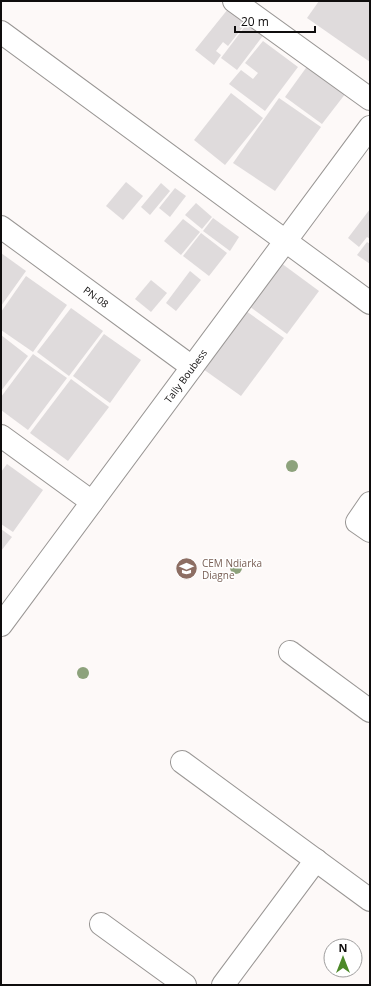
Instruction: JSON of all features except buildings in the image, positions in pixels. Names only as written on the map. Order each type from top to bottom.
[{"type":"street","points":[[234,1],[370,99]]},
{"type":"street","points":[[1,32],[370,303]]},
{"type":"street","name":"Tally Boubess","points":[[1,625],[370,127]]},
{"type":"street","name":"PN-08","points":[[1,227],[192,367]]},
{"type":"street","points":[[1,436],[92,502]]},
{"type":"street","points":[[370,503],[357,522],[370,531]]},
{"type":"street","points":[[290,652],[370,711]]},
{"type":"street","points":[[182,762],[370,900]]},
{"type":"street","points":[[223,985],[316,860]]},
{"type":"street","points":[[101,924],[184,985]]},
{"type":"place","name":"CEM Ndiarka Diagne","points":[[187,569]]}]
